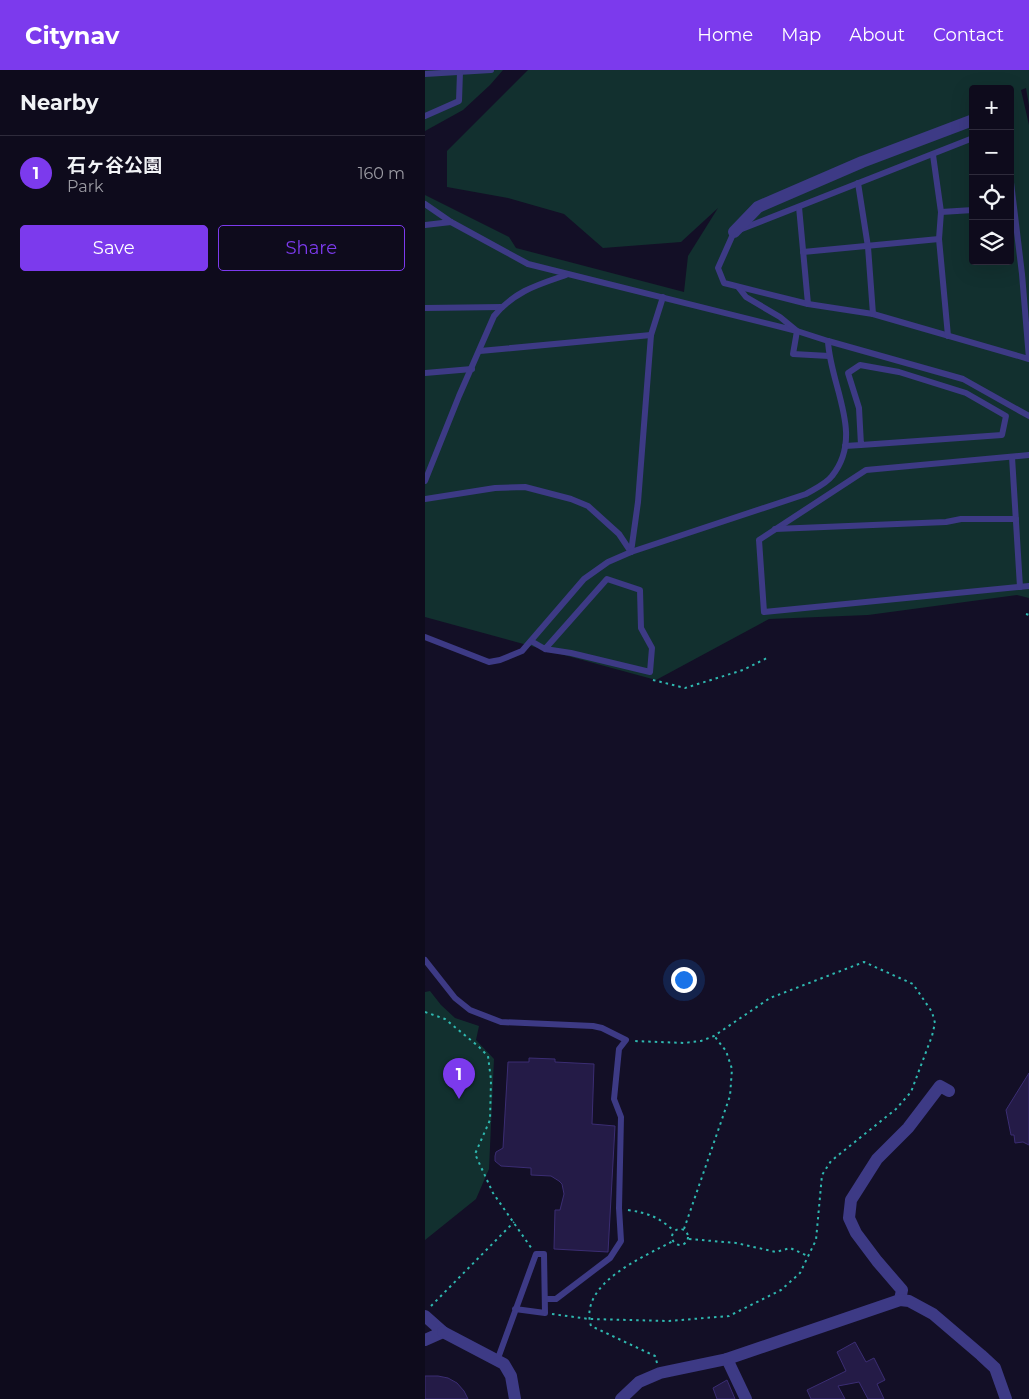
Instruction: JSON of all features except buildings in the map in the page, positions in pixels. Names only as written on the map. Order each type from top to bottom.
[{"type":"street","points":[[734,232],[758,207],[862,162],[969,122]]},
{"type":"street","points":[[900,1300],[902,1290],[856,1233],[849,1218],[851,1200],[877,1159],[908,1128],[940,1086],[949,1091]]},
{"type":"street","points":[[621,1399],[639,1382],[660,1372],[727,1359],[900,1300],[909,1300],[933,1314],[995,1368],[1006,1399]]},
{"type":"street","points":[[425,1314],[443,1332],[504,1364],[511,1376],[515,1399]]},
{"type":"street","points":[[425,1340],[443,1332]]},
{"type":"street","points":[[727,1359],[746,1399]]},
{"type":"lane","points":[[425,74],[491,70]]},
{"type":"lane","points":[[425,116],[459,101],[460,72]]},
{"type":"lane","points":[[969,140],[734,232],[718,268],[724,283],[739,288],[808,304],[873,314],[1029,358]]},
{"type":"lane","points":[[933,155],[941,212],[939,239],[948,336]]},
{"type":"lane","points":[[858,183],[868,247],[873,314]]},
{"type":"lane","points":[[425,204],[451,222],[528,264],[797,331],[963,379],[1029,416]]},
{"type":"lane","points":[[799,207],[808,304]]},
{"type":"lane","points":[[941,212],[969,210]]},
{"type":"lane","points":[[1014,216],[1029,363]]},
{"type":"lane","points":[[425,225],[451,222]]},
{"type":"lane","points":[[803,252],[939,239]]},
{"type":"lane","points":[[425,481],[494,316],[502,307],[528,288],[567,275]]},
{"type":"lane","points":[[739,288],[746,297],[780,317],[797,331]]},
{"type":"lane","points":[[631,552],[638,502],[651,336],[663,297]]},
{"type":"lane","points":[[425,308],[502,307]]},
{"type":"lane","points":[[797,331],[793,354],[829,356]]},
{"type":"lane","points":[[480,351],[651,336]]},
{"type":"lane","points":[[425,637],[489,662],[500,660],[522,651],[585,579],[608,562],[631,552],[806,494],[831,478],[839,464],[845,446],[846,429],[844,407],[829,356],[828,341]]},
{"type":"lane","points":[[845,446],[861,445],[1002,435],[1006,416],[967,393],[899,372],[861,365],[848,373],[859,408],[861,445]]},
{"type":"lane","points":[[425,373],[472,369]]},
{"type":"lane","points":[[1029,455],[866,470],[759,540],[764,612],[1029,586]]},
{"type":"lane","points":[[1012,457],[1021,587]]},
{"type":"lane","points":[[425,499],[495,488],[525,487],[571,499],[588,506],[619,534],[631,552]]},
{"type":"lane","points":[[775,529],[946,522],[961,519],[1016,519]]},
{"type":"lane","points":[[531,641],[545,649],[571,653],[651,672],[652,648],[641,628],[640,590],[607,579],[545,649]]},
{"type":"lane","points":[[425,960],[455,998],[470,1010],[501,1022],[593,1026],[626,1040],[619,1049],[614,1100],[621,1117],[619,1208],[621,1241],[610,1258],[557,1299],[545,1299]]},
{"type":"lane","points":[[497,1361],[515,1309],[536,1254],[544,1254],[545,1313],[515,1309]]},
{"type":"path","points":[[651,672],[653,680],[685,688],[743,670],[769,657]]},
{"type":"path","points":[[545,1313],[589,1319],[669,1321],[729,1316],[781,1290],[800,1273],[816,1240],[822,1174],[831,1161],[896,1109],[911,1092],[933,1036],[935,1023],[932,1012],[913,984],[864,962],[770,998],[714,1036],[701,1041],[684,1043],[626,1040]]},
{"type":"path","points":[[425,1012],[445,1019],[488,1056],[491,1080],[490,1120],[475,1154],[493,1193],[536,1254]]},
{"type":"path","points":[[684,1229],[730,1096],[732,1069],[725,1051],[714,1036]]},
{"type":"path","points":[[619,1208],[647,1213],[664,1222],[674,1231]]},
{"type":"path","points":[[425,1314],[513,1222]]},
{"type":"path","points":[[674,1231],[684,1229]]},
{"type":"path","points":[[684,1229],[688,1233],[689,1239]]},
{"type":"path","points":[[673,1241],[674,1231]]},
{"type":"path","points":[[673,1241],[680,1245],[689,1239],[736,1243],[776,1252],[789,1248],[808,1256]]},
{"type":"path","points":[[660,1372],[655,1356],[591,1326],[589,1319],[590,1304],[597,1292],[618,1272],[673,1241]]},
{"type":"green space","points":[[425,70],[503,70],[463,110],[425,131]]},
{"type":"green space","points":[[528,70],[1029,70],[1029,106],[1026,88],[1021,90],[1029,125],[1029,598],[1017,595],[868,615],[769,619],[656,680],[425,617],[425,195],[509,237],[516,248],[684,292],[688,256],[718,208],[681,242],[603,248],[564,214],[508,198],[447,187],[447,151]]},
{"type":"green space","points":[[430,991],[455,1018],[479,1026],[476,1040],[494,1059],[489,1169],[476,1199],[425,1240],[425,992]]},
{"type":"place","name":"石ヶ谷公園","points":[[459,1099]]}]
